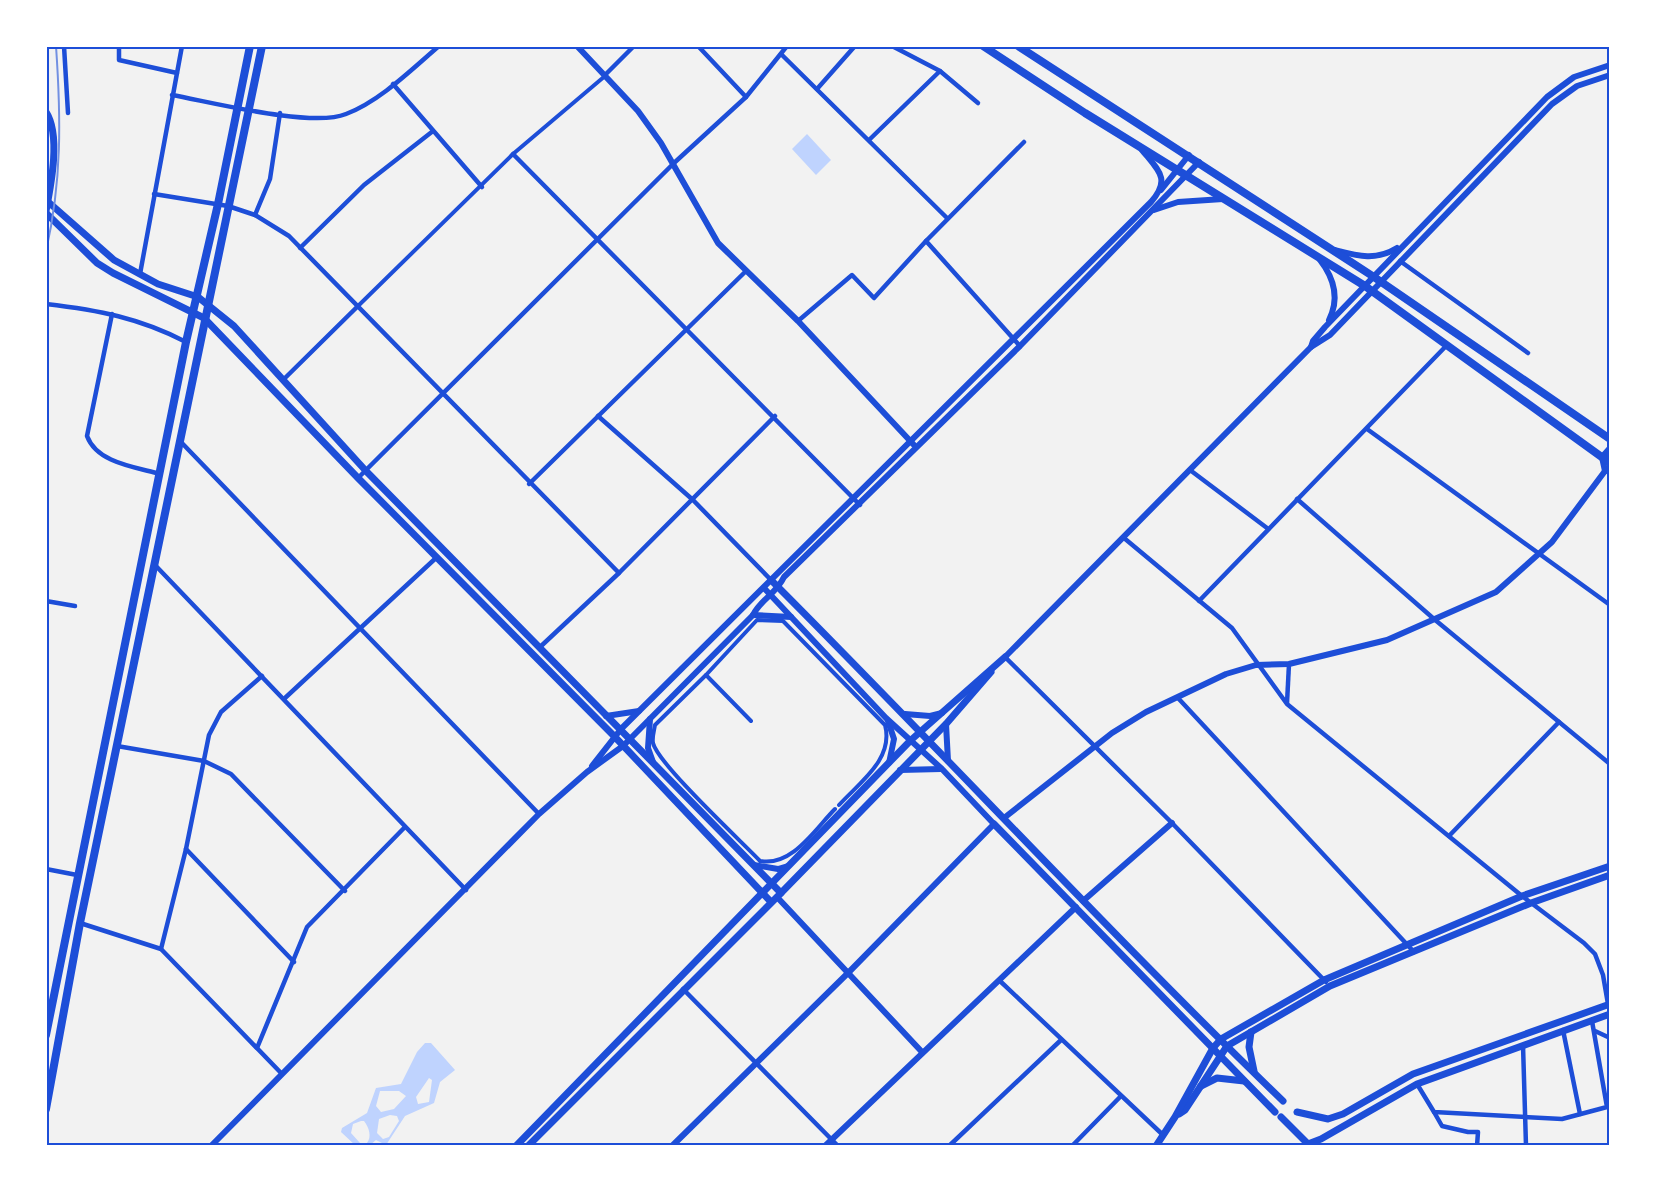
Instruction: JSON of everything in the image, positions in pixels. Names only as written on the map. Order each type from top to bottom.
[{"type":"main road","points":[[46,1035],[186,342],[198,297],[250,46]]},
{"type":"main road","points":[[46,1109],[80,923],[262,46]]},
{"type":"main road","points":[[983,46],[1140,147],[1369,288],[1610,463]]},
{"type":"main road","points":[[1018,46],[1190,155],[1378,279],[1610,439]]},
{"type":"main road","points":[[46,112],[53,132],[52,175],[46,212],[98,262],[113,273],[194,311],[204,318],[358,478],[615,737],[760,893],[771,902]]},
{"type":"main road","points":[[46,200],[114,260],[158,284],[198,297],[234,326],[366,471],[771,882],[779,895]]},
{"type":"main road","points":[[771,580],[905,714],[1083,901],[1283,1101]]},
{"type":"main road","points":[[516,1146],[911,740],[1005,657]]},
{"type":"main road","points":[[528,1146],[779,895],[928,739],[946,724],[1005,657]]},
{"type":"main road","points":[[994,824],[1275,1112]]},
{"type":"main road","points":[[1156,1146],[1175,1117],[1213,1048],[1221,1039],[1324,980],[1522,896],[1610,866]]},
{"type":"main road","points":[[1175,1117],[1185,1110],[1219,1054],[1227,1046],[1330,986],[1531,903],[1610,875]]},
{"type":"main road","points":[[1297,1112],[1315,1119],[1335,1117],[1413,1074],[1609,1004]]},
{"type":"main road","points":[[1281,1117],[1307,1145],[1417,1084],[1610,1014]]},
{"type":"main road","points":[[1251,1032],[1249,1047],[1254,1073]]},
{"type":"main road","points":[[1197,1090],[1217,1078],[1245,1081]]},
{"type":"street","points":[[64,46],[68,113]]},
{"type":"street","points":[[119,46],[119,60],[177,73]]},
{"type":"street","points":[[140,274],[182,46]]},
{"type":"street","points":[[172,95],[314,118],[345,115],[393,84],[439,46]]},
{"type":"street","points":[[577,46],[638,111],[674,163],[718,243],[745,272],[798,321],[914,445]]},
{"type":"street","points":[[283,380],[482,188],[513,154],[605,75],[634,46]]},
{"type":"street","points":[[698,46],[746,97]]},
{"type":"street","points":[[358,478],[443,396],[674,163],[746,97],[788,46]]},
{"type":"street","points":[[817,89],[855,46]]},
{"type":"street","points":[[892,46],[940,71],[978,103]]},
{"type":"street","points":[[781,54],[947,218]]},
{"type":"street","points":[[1378,279],[1406,243],[1554,90],[1584,73],[1610,65]]},
{"type":"street","points":[[869,140],[940,71]]},
{"type":"street","points":[[1311,347],[1312,341],[1325,327],[1400,261],[1552,104],[1577,86],[1610,75]]},
{"type":"street","points":[[393,84],[482,188]]},
{"type":"street","points":[[255,215],[270,179],[280,113]]},
{"type":"street","points":[[300,248],[364,184],[433,131]]},
{"type":"street","points":[[798,321],[852,275],[874,298],[947,218],[1024,142]]},
{"type":"street","points":[[1140,147],[1160,172],[1161,190]]},
{"type":"street","points":[[513,154],[775,416],[860,505]]},
{"type":"street","points":[[211,1146],[539,814],[587,772],[623,746],[753,615],[759,602],[771,596],[784,577],[860,505],[914,445],[1161,190],[1190,155]]},
{"type":"street","points":[[587,772],[621,729],[643,711],[854,499],[1020,346],[1199,162]]},
{"type":"street","points":[[154,194],[228,206],[255,215],[289,236],[529,484],[619,573]]},
{"type":"street","points":[[1151,212],[1178,202],[1226,200]]},
{"type":"street","points":[[926,241],[1020,346]]},
{"type":"street","points":[[1334,250],[1374,257],[1385,255],[1406,243]]},
{"type":"street","points":[[1316,255],[1328,271],[1335,290],[1335,305],[1325,327]]},
{"type":"street","points":[[1400,261],[1528,353]]},
{"type":"street","points":[[529,484],[745,272]]},
{"type":"street","points":[[1330,986],[1173,823],[1094,748],[1005,657],[1311,347],[1330,335],[1369,288]]},
{"type":"street","points":[[46,304],[112,314],[154,325],[186,342]]},
{"type":"street","points":[[112,314],[87,436],[91,445],[113,462],[160,474]]},
{"type":"street","points":[[1199,601],[1267,528],[1367,429],[1447,345]]},
{"type":"street","points":[[598,416],[693,500],[771,580]]},
{"type":"street","points":[[539,649],[693,500],[775,416]]},
{"type":"street","points":[[1367,429],[1610,605]]},
{"type":"street","points":[[180,441],[363,628],[539,814]]},
{"type":"street","points":[[1004,818],[1094,748],[1146,712],[1226,674],[1256,664],[1289,664],[1387,640],[1496,592],[1552,542],[1607,470],[1602,457],[1610,448]]},
{"type":"street","points":[[1190,470],[1267,528]]},
{"type":"street","points":[[1297,499],[1434,618],[1610,764]]},
{"type":"street","points":[[1124,538],[1232,628],[1287,704],[1522,896],[1584,943],[1594,954],[1603,975],[1609,1004]]},
{"type":"street","points":[[285,698],[437,557]]},
{"type":"street","points":[[155,565],[285,698],[404,828],[465,890]]},
{"type":"street","points":[[672,1146],[849,972],[994,824],[942,769],[886,718],[764,588]]},
{"type":"street","points":[[46,601],[75,606]]},
{"type":"street","points":[[753,615],[792,617]]},
{"type":"street","points":[[835,809],[788,857],[770,863],[760,861],[682,781],[653,744],[656,725],[757,620],[783,621],[885,725],[887,732],[883,758],[839,805]]},
{"type":"street","points":[[1287,704],[1289,664]]},
{"type":"street","points":[[161,949],[186,849],[209,735],[221,712],[262,675]]},
{"type":"street","points":[[705,675],[751,721]]},
{"type":"street","points":[[1178,698],[1414,952]]},
{"type":"street","points":[[606,716],[643,711]]},
{"type":"street","points":[[905,714],[930,716],[942,712]]},
{"type":"street","points":[[886,718],[894,739],[888,766]]},
{"type":"street","points":[[650,719],[648,748],[653,763]]},
{"type":"street","points":[[1449,836],[1559,722]]},
{"type":"street","points":[[946,724],[948,761]]},
{"type":"street","points":[[117,746],[204,762],[231,774],[345,891]]},
{"type":"street","points":[[900,770],[931,767],[942,769]]},
{"type":"street","points":[[1083,901],[1173,823]]},
{"type":"street","points":[[257,1048],[307,927],[345,891],[404,828]]},
{"type":"street","points":[[186,849],[294,962]]},
{"type":"street","points":[[754,865],[778,869],[788,866]]},
{"type":"street","points":[[46,869],[77,874]]},
{"type":"street","points":[[779,895],[922,1052]]},
{"type":"street","points":[[825,1146],[1076,907]]},
{"type":"street","points":[[80,923],[161,949],[282,1074]]},
{"type":"street","points":[[1000,981],[1120,1097],[1163,1135]]},
{"type":"street","points":[[683,989],[838,1146]]},
{"type":"street","points":[[1434,1112],[1562,1119],[1607,1107],[1592,1021]]},
{"type":"street","points":[[1563,1030],[1580,1114]]},
{"type":"street","points":[[1595,1031],[1610,1038]]},
{"type":"street","points":[[949,1146],[1061,1040]]},
{"type":"street","points":[[1523,1045],[1526,1146]]},
{"type":"street","points":[[1417,1084],[1442,1126],[1468,1132],[1478,1131],[1477,1146]]},
{"type":"street","points":[[1072,1146],[1120,1097]]},
{"type":"street","points":[[1321,1139],[1328,1146]]},
{"type":"water","points":[[807,134],[831,160],[816,175],[792,149]]},
{"type":"water","points":[[425,1043],[431,1043],[455,1070],[440,1082],[434,1103],[405,1116],[386,1145],[376,1140],[370,1145],[355,1145],[341,1132],[342,1128],[367,1113],[376,1088],[401,1084],[417,1052]],"holes":[[[429,1078],[432,1080],[429,1102],[418,1104],[416,1097]],[[380,1091],[399,1091],[406,1096],[394,1109],[381,1112],[376,1106]],[[390,1115],[397,1116],[399,1121],[389,1137],[383,1139],[377,1133],[379,1119]],[[364,1121],[369,1132],[367,1143],[360,1143],[351,1133],[353,1124]]]},
{"type":"railway","points":[[46,251],[58,174],[59,99],[56,46]]}]
